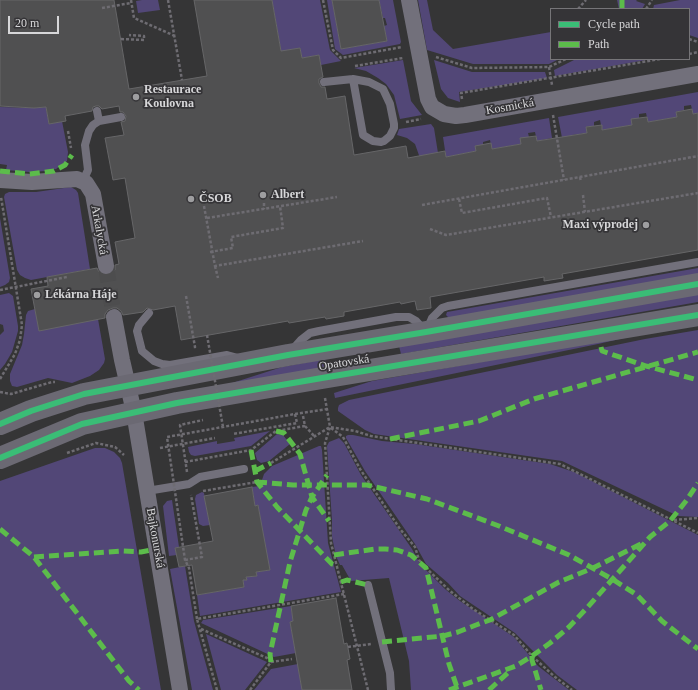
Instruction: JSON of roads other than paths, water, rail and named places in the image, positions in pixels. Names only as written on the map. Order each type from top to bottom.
[{"type":"main road","name":"Opatovská","points":[[0,424],[31,411],[84,394],[128,385],[288,355],[698,284]]},
{"type":"main road","name":"Opatovská","points":[[0,458],[82,424],[177,403],[698,315]]},
{"type":"street","name":"Kosmická","points":[[409,0],[428,99],[432,107],[444,114],[456,116],[465,115],[698,74]]},
{"type":"street","points":[[0,180],[32,182],[77,179],[83,181]]},
{"type":"street","name":"Arkalycká","points":[[83,181],[89,186],[93,194],[106,266]]},
{"type":"street","points":[[114,317],[128,385]]},
{"type":"street","name":"Bajkonurská","points":[[128,385],[134,412],[180,690]]},
{"type":"lane","points":[[324,82],[353,80],[369,82],[383,89],[390,104],[394,128],[390,136],[384,141],[373,141],[363,135],[353,80]]},
{"type":"lane","points":[[97,111],[99,121]]},
{"type":"lane","points":[[83,181],[88,170],[85,145],[86,137],[93,125],[99,121],[121,118]]},
{"type":"lane","points":[[426,332],[432,318],[442,308],[448,306],[698,262]]},
{"type":"lane","points":[[150,314],[139,325],[137,331],[142,352],[154,361],[162,364],[170,364],[228,355],[253,362]]},
{"type":"lane","points":[[147,491],[189,484],[200,477],[244,469]]},
{"type":"lane","points":[[368,585],[390,673],[391,690]]},
{"type":"tunnel","points":[[106,266],[114,317]]},
{"type":"place","name":"Restaurace Koulovna","points":[[136,97]]},
{"type":"place","name":"Albert","points":[[263,195]]},
{"type":"place","name":"ČSOB","points":[[191,199]]},
{"type":"place","name":"Maxi výprodej","points":[[646,225]]},
{"type":"place","name":"Lékárna Háje","points":[[37,295]]}]
